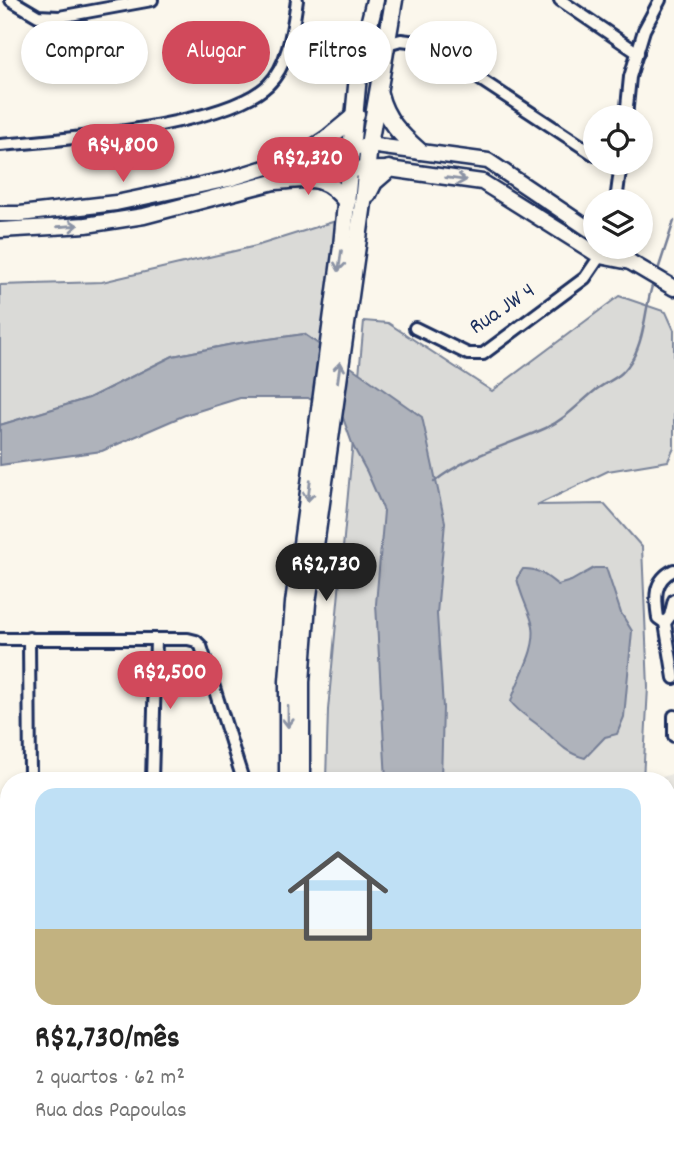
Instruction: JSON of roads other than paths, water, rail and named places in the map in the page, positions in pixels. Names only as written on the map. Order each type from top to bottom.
[{"type":"main road","points":[[342,314],[346,202],[359,65],[375,0]]},
{"type":"main road","points":[[391,21],[394,0]]},
{"type":"main road","points":[[288,772],[288,681],[294,603],[363,203],[369,145],[380,84]]},
{"type":"main road","points":[[379,90],[383,110],[398,131],[419,151]]},
{"type":"main road","points":[[300,157],[356,115]]},
{"type":"main road","points":[[363,203],[374,182],[388,169]]},
{"type":"main road","points":[[276,181],[313,178],[335,187],[346,202]]},
{"type":"main road","points":[[302,772],[301,682],[325,424]]},
{"type":"street","points":[[11,0],[38,16],[59,17],[152,0]]},
{"type":"street","points":[[0,145],[76,139],[198,117],[238,103],[268,85],[280,69],[297,0]]},
{"type":"street","points":[[560,0],[638,53]]},
{"type":"street","points":[[627,105],[630,77],[644,30],[660,0]]},
{"type":"street","points":[[391,43],[401,40],[425,43],[583,147]]},
{"type":"street","points":[[0,214],[116,203],[229,178],[300,157],[369,145],[488,161],[583,225]]},
{"type":"street","points":[[0,230],[86,225],[135,217],[320,170],[388,169],[482,182],[583,245]]},
{"type":"street","points":[[502,193],[510,186],[510,175]]},
{"type":"street","points":[[531,212],[531,201],[539,194]]},
{"type":"street","name":"Rua JW 4","points":[[415,328],[468,354],[483,354],[585,278],[598,259]]},
{"type":"street","points":[[614,259],[632,263]]},
{"type":"street","points":[[628,259],[674,288]]},
{"type":"street","points":[[674,570],[663,577],[655,594],[659,618],[665,623],[674,678]]},
{"type":"street","points":[[665,623],[670,616],[674,600]]},
{"type":"street","points":[[29,638],[30,772]]},
{"type":"street","points":[[0,639],[196,641],[201,646],[240,772]]},
{"type":"street","points":[[152,772],[156,640]]},
{"type":"street","points":[[674,716],[674,736]]},
{"type":"waterway","points":[[657,273],[674,221]]},
{"type":"waterway","points":[[434,482],[473,458],[553,424],[597,389],[621,374],[637,350],[652,286]]}]
